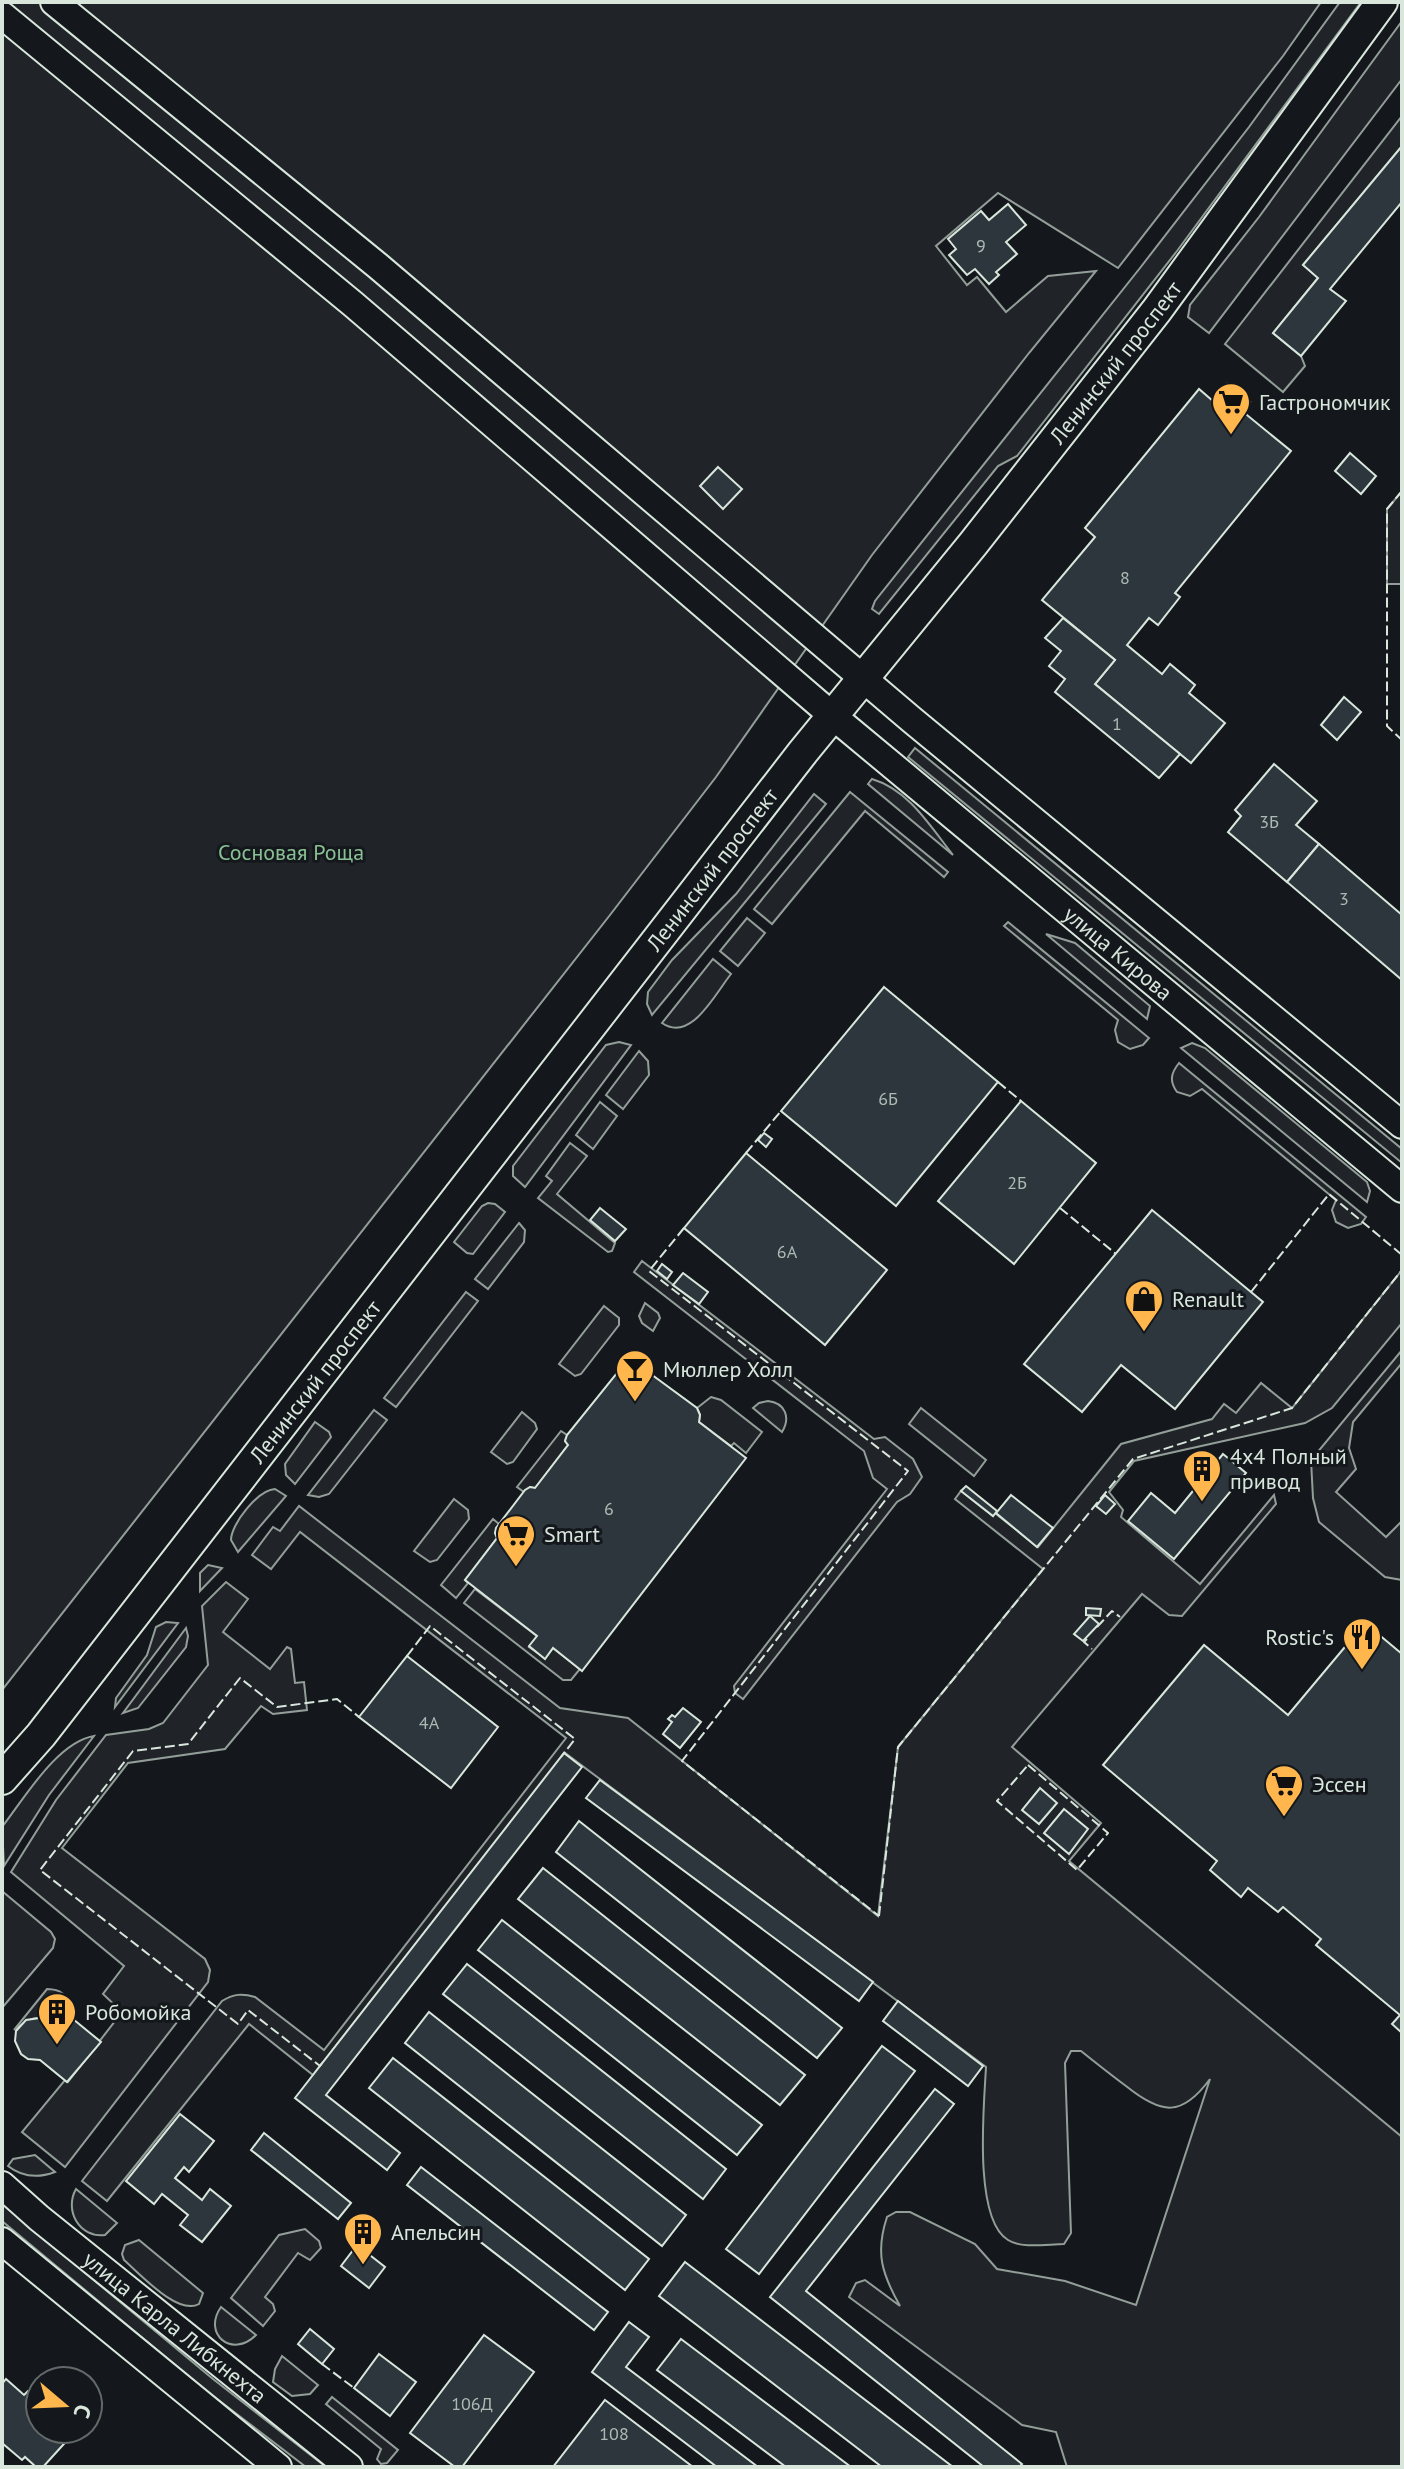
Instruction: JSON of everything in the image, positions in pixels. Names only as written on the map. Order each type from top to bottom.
[{"type":"main road","points":[[54,2],[378,266],[864,679],[1402,1125]]},
{"type":"main road","name":"Ленинский проспект","points":[[2,1779],[41,1735],[803,752],[1157,310],[1382,2]]},
{"type":"main road","name":"улица Кирова","points":[[2,15],[353,304],[834,717],[1402,1189]]},
{"type":"main road","name":"Ленинский проспект","points":[[2,1795],[41,1735]]},
{"type":"main road","name":"улица Карла Либкнехта","points":[[2,2185],[349,2467]]},
{"type":"main road","name":"улица Карла Либкнехта","points":[[2,2241],[278,2467]]},
{"type":"green space","name":"Сосновая Роща","points":[[2,2],[1321,2],[1283,56],[1118,268],[998,193],[936,246],[967,285],[977,277],[1006,312],[1048,276],[1096,271],[872,555],[716,777],[610,915],[2,1690]]},
{"type":"green space","points":[[1340,2],[1361,2],[1177,251],[1017,456],[998,466],[879,614],[872,609],[875,601],[1249,127]]},
{"type":"green space","points":[[1402,21],[1402,79],[1209,333],[1188,317],[1190,305],[1259,217]]},
{"type":"green space","points":[[1402,116],[1402,146],[1303,265],[1318,278],[1273,333],[1301,356],[1305,366],[1283,392],[1225,344]]},
{"type":"green space","points":[[1402,491],[1402,584],[1387,584],[1387,509]]},
{"type":"green space","points":[[915,748],[1402,1149],[1402,1163],[908,757]]},
{"type":"green space","points":[[872,779],[908,800],[953,855],[868,784]]},
{"type":"green space","points":[[850,792],[948,872],[944,877],[865,811],[772,924],[754,909]]},
{"type":"green space","points":[[814,794],[826,804],[652,1015],[647,1004],[648,992],[672,960],[736,894]]},
{"type":"green space","points":[[747,918],[765,933],[738,966],[720,951]]},
{"type":"green space","points":[[1008,922],[1149,1038],[1143,1045],[1130,1049],[1118,1042],[1115,1030],[1118,1020],[1004,926]]},
{"type":"green space","points":[[1046,934],[1075,943],[1150,1006],[1147,1019]]},
{"type":"green space","points":[[713,959],[731,974],[710,1004],[683,1027],[662,1023]]},
{"type":"green space","points":[[619,1042],[631,1045],[525,1187],[513,1176],[513,1166],[606,1045]]},
{"type":"green space","points":[[1192,1043],[1205,1048],[1367,1182],[1370,1191],[1367,1202],[1181,1048]]},
{"type":"green space","points":[[639,1051],[648,1061],[649,1075],[623,1109],[606,1095]]},
{"type":"green space","points":[[1179,1063],[1366,1217],[1361,1224],[1348,1228],[1336,1222],[1332,1210],[1336,1200],[1202,1089],[1190,1096],[1177,1092],[1172,1077]]},
{"type":"green space","points":[[600,1102],[617,1116],[593,1149],[576,1135]]},
{"type":"green space","points":[[570,1143],[587,1156],[557,1194],[615,1243],[612,1251],[608,1252],[538,1198],[552,1181],[546,1176]]},
{"type":"green space","points":[[488,1203],[505,1212],[473,1254],[467,1253],[454,1242],[482,1206]]},
{"type":"green space","points":[[519,1223],[525,1230],[524,1242],[488,1289],[475,1279]]},
{"type":"green space","points":[[642,1261],[874,1439],[885,1437],[913,1459],[922,1477],[910,1494],[897,1502],[743,1699],[735,1693],[734,1686],[887,1489],[873,1478],[864,1451],[634,1272]]},
{"type":"green space","points":[[1402,1270],[1402,1323],[1332,1408],[1305,1423],[1134,1461],[1109,1492],[1123,1510],[1121,1517],[1200,1584],[1274,1495],[1276,1504],[1182,1616],[1169,1615],[1142,1594],[1012,1747],[1101,1823],[1069,1861],[1402,2137],[1402,2467],[1067,2467],[1056,2432],[1022,2425],[849,2297],[856,2283],[865,2280],[900,2306],[882,2263],[881,2242],[887,2217],[896,2212],[910,2212],[975,2244],[997,2269],[1065,2281],[1136,2305],[1210,2079],[1181,2106],[1161,2107],[1139,2096],[1081,2051],[1071,2051],[1065,2063],[1071,2233],[1064,2244],[1028,2245],[1008,2240],[997,2228],[985,2186],[983,2133],[986,2067],[565,1753],[313,2075],[249,2024],[107,2201],[82,2181],[222,2001],[238,1995],[255,1997],[324,2050],[566,1738],[300,1532],[271,1569],[252,1555],[273,1527],[280,1531],[299,1506],[560,1708],[628,1718],[878,1916],[898,1747],[1043,1569],[955,1499],[961,1491],[993,1516],[997,1511],[996,1514],[1038,1547],[1121,1444],[1212,1419],[1224,1404],[1236,1413],[1261,1383],[1292,1408]]},
{"type":"green space","points":[[466,1292],[478,1301],[396,1407],[384,1398]]},
{"type":"green space","points":[[645,1303],[660,1318],[653,1331],[642,1323],[639,1316]]},
{"type":"green space","points":[[604,1306],[619,1318],[619,1325],[581,1374],[575,1376],[559,1364]]},
{"type":"green space","points":[[1402,1350],[1402,1363],[1353,1422],[1349,1448],[1356,1469],[1336,1492],[1386,1537],[1402,1521],[1402,1580],[1385,1577],[1319,1522],[1313,1498],[1311,1460]]},
{"type":"green space","points":[[711,1397],[721,1400],[762,1432],[746,1453],[734,1443],[731,1446],[699,1422],[697,1408]]},
{"type":"green space","points":[[768,1401],[779,1405],[785,1412],[782,1432],[753,1408]]},
{"type":"green space","points":[[921,1408],[986,1460],[974,1476],[909,1424]]},
{"type":"green space","points":[[374,1410],[387,1420],[329,1494],[319,1497],[308,1495]]},
{"type":"green space","points":[[522,1412],[535,1423],[537,1429],[513,1462],[507,1464],[491,1452]]},
{"type":"green space","points":[[315,1422],[331,1437],[295,1484],[286,1475],[285,1464]]},
{"type":"green space","points":[[561,1431],[567,1435],[565,1441],[568,1445],[535,1488],[530,1487],[524,1492],[517,1487]]},
{"type":"green space","points":[[275,1489],[286,1496],[238,1552],[231,1540],[235,1525],[254,1501]]},
{"type":"green space","points":[[454,1499],[468,1510],[469,1519],[437,1560],[430,1562],[414,1551]]},
{"type":"green space","points":[[493,1519],[499,1524],[495,1533],[497,1538],[465,1580],[468,1583],[456,1598],[441,1585]]},
{"type":"green space","points":[[208,1565],[222,1568],[200,1591],[200,1573]]},
{"type":"green space","points":[[226,1582],[248,1599],[223,1632],[270,1669],[287,1647],[291,1649],[295,1683],[304,1682],[307,1710],[273,1714],[261,1706],[225,1749],[128,1763],[62,1848],[205,1959],[210,1970],[208,1982],[65,2167],[22,2132],[65,2080],[68,2082],[122,2012],[103,1994],[124,1966],[11,1872],[56,1800],[106,1735],[149,1729],[163,1723],[208,1665],[202,1606]]},
{"type":"green space","points":[[475,1589],[537,1636],[529,1647],[545,1658],[553,1648],[580,1669],[571,1680],[563,1680],[464,1603]]},
{"type":"green space","points":[[166,1622],[178,1623],[115,1707],[116,1698],[147,1655],[156,1627]]},
{"type":"green space","points":[[186,1628],[186,1647],[138,1708],[123,1713]]},
{"type":"green space","points":[[94,1736],[49,1795],[4,1866],[2,1827],[54,1760],[80,1740]]},
{"type":"green space","points":[[2,1891],[51,1932],[55,1939],[53,1948],[2,2008]]},
{"type":"green space","points":[[47,1989],[56,1990],[64,1997],[62,2007],[51,2023],[35,2018],[14,2030]]},
{"type":"green space","points":[[35,2155],[55,2172],[31,2175],[8,2166],[13,2159]]},
{"type":"green space","points":[[76,2189],[117,2223],[105,2235],[88,2232],[76,2221],[72,2205]]},
{"type":"green space","points":[[2,2204],[213,2379],[326,2467],[306,2467],[204,2389],[2,2221]]},
{"type":"green space","points":[[305,2229],[319,2241],[321,2248],[310,2260],[298,2253],[265,2297],[273,2304],[275,2311],[263,2326],[231,2298],[279,2235]]},
{"type":"green space","points":[[139,2240],[203,2293],[199,2304],[190,2306],[170,2299],[124,2260],[125,2245]]},
{"type":"green space","points":[[221,2307],[256,2335],[238,2345],[222,2340],[215,2326]]},
{"type":"green space","points":[[282,2356],[318,2385],[310,2394],[292,2396],[273,2382]]},
{"type":"green space","points":[[332,2397],[398,2450],[387,2463],[381,2464],[377,2459],[381,2449],[326,2404]]},
{"type":"building","points":[[1402,146],[1402,202],[1330,289],[1346,301],[1301,356],[1273,333],[1318,278],[1303,265]]},
{"type":"building","points":[[1008,204],[1026,225],[1006,242],[1017,254],[996,272],[999,275],[989,284],[975,269],[967,275],[949,255],[956,249],[948,239],[981,211],[989,220]]},
{"type":"building","points":[[1227,384],[1250,402],[1242,411],[1291,451],[1175,593],[1180,597],[1158,625],[1149,618],[1127,645],[1162,674],[1170,664],[1195,685],[1189,693],[1225,723],[1191,763],[1095,684],[1115,660],[1042,600],[1095,537],[1085,528],[1199,389],[1213,401]]},
{"type":"building","points":[[1350,453],[1376,476],[1361,494],[1335,471]]},
{"type":"building","points":[[718,467],[742,489],[723,509],[700,486]]},
{"type":"building","points":[[1063,618],[1115,660],[1095,684],[1180,754],[1159,778],[1055,692],[1065,679],[1049,666],[1061,651],[1045,638]]},
{"type":"building","points":[[1344,697],[1361,712],[1337,740],[1321,725]]},
{"type":"building","points":[[1274,764],[1317,801],[1296,825],[1319,844],[1287,882],[1228,832],[1241,816],[1235,810]]},
{"type":"building","points":[[1319,844],[1402,915],[1402,980],[1287,882]]},
{"type":"building","points":[[884,987],[998,1082],[896,1206],[781,1111]]},
{"type":"building","points":[[1021,1101],[1096,1163],[1014,1264],[938,1201]]},
{"type":"building","points":[[764,1133],[772,1139],[766,1147],[758,1140]]},
{"type":"building","points":[[746,1153],[887,1270],[825,1345],[684,1228]]},
{"type":"building","points":[[600,1208],[626,1229],[615,1241],[590,1220]]},
{"type":"building","name":"Renault","points":[[1152,1210],[1263,1302],[1175,1409],[1121,1365],[1082,1412],[1024,1364]]},
{"type":"building","points":[[662,1264],[672,1272],[667,1279],[657,1271]]},
{"type":"building","points":[[683,1273],[708,1292],[699,1304],[673,1285]]},
{"type":"building","points":[[629,1358],[697,1408],[699,1422],[746,1458],[582,1671],[553,1648],[545,1659],[529,1646],[537,1636],[465,1580],[497,1538],[496,1528],[525,1490],[535,1488],[568,1445],[565,1441],[567,1435]]},
{"type":"building","name":"4x4 Полный привод","points":[[1223,1454],[1246,1473],[1174,1559],[1128,1521],[1151,1493],[1175,1513]]},
{"type":"building","points":[[966,1486],[997,1511],[993,1516],[961,1491]]},
{"type":"building","points":[[1011,1495],[1053,1528],[1037,1547],[996,1513]]},
{"type":"building","points":[[1105,1495],[1115,1504],[1106,1514],[1096,1506]]},
{"type":"building","points":[[1086,1608],[1101,1609],[1100,1616],[1086,1615]]},
{"type":"building","points":[[1090,1616],[1099,1624],[1083,1641],[1074,1634]]},
{"type":"building","name":"Эссен","points":[[1365,1623],[1402,1654],[1402,2033],[1392,2024],[1400,2015],[1316,1945],[1321,1939],[1283,1907],[1278,1912],[1248,1888],[1241,1897],[1210,1870],[1217,1861],[1103,1765],[1204,1645],[1288,1715]]},
{"type":"building","points":[[407,1656],[498,1727],[451,1788],[359,1717]]},
{"type":"building","points":[[683,1708],[701,1722],[680,1748],[663,1734],[672,1722],[668,1719],[672,1715],[675,1717]]},
{"type":"building","points":[[564,1753],[582,1767],[326,2095],[400,2153],[387,2170],[295,2098]]},
{"type":"building","points":[[600,1780],[873,1982],[859,2001],[586,1798]]},
{"type":"building","points":[[1040,1788],[1057,1803],[1039,1824],[1022,1810]]},
{"type":"building","points":[[1064,1809],[1088,1829],[1069,1854],[1044,1833]]},
{"type":"building","points":[[579,1821],[842,2028],[817,2058],[556,1852]]},
{"type":"building","points":[[543,1868],[805,2075],[780,2105],[518,1899]]},
{"type":"building","points":[[502,1920],[762,2125],[737,2155],[478,1950]]},
{"type":"building","points":[[467,1964],[726,2169],[703,2199],[443,1994]]},
{"type":"building","points":[[898,2001],[983,2066],[968,2086],[883,2021]]},
{"type":"building","name":"Робомойка","points":[[62,2010],[101,2042],[67,2082],[40,2060],[28,2059],[21,2054],[15,2041],[16,2031],[26,2020],[40,2018],[51,2023]]},
{"type":"building","points":[[429,2012],[686,2215],[662,2246],[405,2043]]},
{"type":"building","points":[[882,2046],[915,2071],[759,2274],[726,2249]]},
{"type":"building","points":[[393,2058],[649,2259],[625,2290],[369,2088]]},
{"type":"building","points":[[935,2089],[954,2104],[806,2291],[1022,2464],[1019,2467],[984,2467],[770,2297]]},
{"type":"building","points":[[180,2114],[214,2141],[189,2172],[184,2167],[175,2178],[202,2200],[210,2189],[231,2206],[202,2242],[180,2225],[188,2215],[162,2194],[154,2204],[126,2181]]},
{"type":"building","points":[[264,2133],[351,2203],[338,2219],[251,2150]]},
{"type":"building","points":[[421,2167],[608,2312],[594,2330],[407,2185]]},
{"type":"building","name":"Апельсин","points":[[357,2245],[385,2267],[369,2288],[341,2266]]},
{"type":"building","points":[[685,2262],[953,2467],[882,2467],[659,2296]]},
{"type":"building","points":[[629,2322],[649,2337],[626,2367],[758,2467],[717,2467],[592,2372]]},
{"type":"building","points":[[310,2329],[334,2349],[322,2364],[298,2344]]},
{"type":"building","points":[[484,2335],[534,2372],[462,2467],[455,2467],[410,2433]]},
{"type":"building","points":[[681,2339],[851,2467],[786,2467],[657,2370]]},
{"type":"building","points":[[379,2354],[416,2382],[390,2416],[354,2388]]},
{"type":"building","points":[[6,2379],[24,2395],[24,2445],[63,2445],[43,2467],[36,2467],[25,2457],[22,2460],[2,2443],[2,2384]]},
{"type":"building","points":[[605,2400],[693,2467],[553,2467]]},
{"type":"fence","points":[[1402,491],[1387,509],[1387,726],[1402,740]]},
{"type":"fence","points":[[998,1082],[1021,1101]]},
{"type":"fence","points":[[746,1153],[781,1111]]},
{"type":"fence","points":[[1251,1292],[1329,1194],[1402,1255]]},
{"type":"fence","points":[[1060,1208],[1116,1254]]},
{"type":"fence","points":[[684,1228],[649,1271],[908,1471],[682,1761],[879,1916]]},
{"type":"fence","points":[[879,1916],[898,1747],[1133,1459],[1292,1408],[1402,1270]]},
{"type":"fence","points":[[1097,1627],[1112,1611],[1120,1617]]},
{"type":"fence","points":[[407,1656],[430,1626],[575,1739],[561,1757]]},
{"type":"fence","points":[[1087,1639],[1084,1642],[1092,1649]]},
{"type":"fence","points":[[322,2063],[320,2066],[248,2010],[238,2024],[40,1870],[133,1751],[188,1744],[240,1678],[277,1707],[337,1699],[359,1717]]},
{"type":"fence","points":[[1028,1765],[1108,1833],[1077,1870],[997,1801],[1028,1765]]},
{"type":"fence","points":[[322,2364],[354,2388]]},
{"type":"place","name":"Гастрономчик","points":[[1231,436]]},
{"type":"place","name":"Renault","points":[[1144,1333]]},
{"type":"place","name":"Мюллер Холл","points":[[635,1403]]},
{"type":"place","name":"4x4 Полный привод","points":[[1202,1503]]},
{"type":"place","name":"Smart","points":[[516,1568]]},
{"type":"place","name":"Rostic's","points":[[1362,1671]]},
{"type":"place","name":"Эссен","points":[[1284,1818]]},
{"type":"place","name":"Робомойка","points":[[57,2046]]},
{"type":"place","name":"Апельсин","points":[[363,2266]]}]
